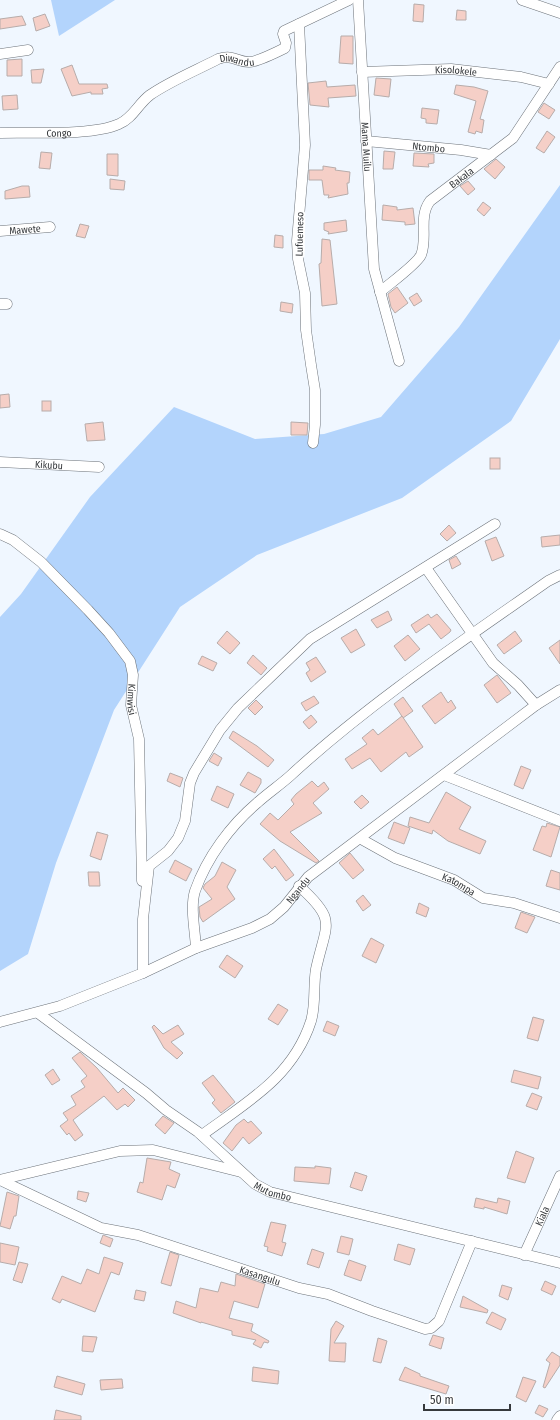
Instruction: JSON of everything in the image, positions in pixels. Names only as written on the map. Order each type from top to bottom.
[{"type":"street","name":"Diwandu","points":[[118,124],[129,118],[151,95],[218,59],[228,56],[248,62],[256,61],[285,48],[286,43],[283,34],[284,31],[349,0]]},
{"type":"street","name":"Mama Muilu","points":[[358,0],[374,269],[399,361]]},
{"type":"street","points":[[522,0],[560,13]]},
{"type":"street","name":"Lufuemeso","points":[[299,24],[305,145],[297,241],[298,259],[305,293],[306,330],[310,364],[316,390],[316,425],[313,444]]},
{"type":"street","points":[[0,54],[28,50]]},
{"type":"street","name":"Bakala","points":[[380,292],[414,263],[421,253],[426,207],[430,201],[513,138],[560,67]]},
{"type":"street","name":"Kisolokele","points":[[362,72],[451,69],[522,77],[549,84]]},
{"type":"street","name":"Congo","points":[[0,133],[81,131],[100,129],[118,124]]},
{"type":"street","name":"Ntombo","points":[[366,141],[461,150],[491,155]]},
{"type":"street","name":"Mawete","points":[[0,231],[50,227]]},
{"type":"street","name":"Kikubu","points":[[0,462],[99,467]]},
{"type":"street","points":[[143,973],[143,919],[149,866],[168,851],[178,838],[185,821],[190,783],[194,772],[220,730],[238,708],[254,695],[303,645],[406,578],[426,568],[495,524]]},
{"type":"street","name":"Kimwisi","points":[[0,534],[13,540],[41,562],[88,610],[130,662],[133,675],[131,705],[140,739],[143,919]]},
{"type":"street","points":[[426,568],[494,663],[518,685],[536,705]]},
{"type":"street","points":[[196,948],[193,901],[195,890],[226,834],[256,804],[289,777],[316,751],[351,723],[473,634],[548,581],[560,575]]},
{"type":"street","name":"Ngandu","points":[[0,1022],[60,1006],[143,973],[196,948],[252,928],[270,919],[284,907],[299,886],[308,877],[536,705],[557,694]]},
{"type":"street","points":[[444,775],[560,820]]},
{"type":"street","name":"Katompa","points":[[361,838],[395,858],[454,880],[483,898],[514,903],[560,918]]},
{"type":"street","points":[[202,1135],[274,1081],[301,1046],[311,1019],[316,971],[327,926],[325,914],[318,904],[299,886]]},
{"type":"street","name":"Mutombo","points":[[38,1013],[202,1135],[255,1184],[270,1192],[560,1263]]},
{"type":"street","points":[[0,1180],[120,1151],[133,1150],[153,1150],[241,1172]]},
{"type":"street","name":"Kiala","points":[[524,1255],[560,1176]]},
{"type":"street","name":"Kasangulu","points":[[0,1180],[101,1228],[138,1235],[299,1288],[328,1294],[425,1329],[431,1328],[439,1321],[472,1241]]},
{"type":"street","points":[[557,1420],[560,1416]]},
{"type":"shaded area","points":[[51,0],[115,0],[59,36]]},
{"type":"shaded area","points":[[560,185],[560,339],[511,421],[402,498],[257,555],[180,607],[114,710],[56,863],[28,954],[0,971],[0,617],[21,594],[90,497],[174,407],[255,439],[324,434],[381,417],[459,327]]},
{"type":"building","points":[[414,4],[424,5],[423,22],[413,21]]},
{"type":"building","points":[[457,10],[466,11],[466,20],[456,20]]},
{"type":"building","points":[[45,14],[50,26],[36,31],[33,18]]},
{"type":"building","points":[[22,16],[26,25],[0,29],[0,19]]},
{"type":"building","points":[[341,36],[353,36],[353,64],[339,63]]},
{"type":"building","points":[[22,59],[22,76],[7,76],[7,60]]},
{"type":"building","points":[[72,65],[79,84],[107,84],[108,88],[102,89],[103,94],[91,94],[91,92],[72,96],[61,69]]},
{"type":"building","points":[[44,69],[41,83],[32,83],[31,70]]},
{"type":"building","points":[[376,78],[391,79],[389,97],[374,95]]},
{"type":"building","points":[[326,81],[327,87],[355,85],[356,96],[328,98],[329,107],[310,105],[308,83]]},
{"type":"building","points":[[456,85],[474,87],[488,91],[480,119],[484,120],[482,133],[476,131],[475,134],[468,132],[476,101],[454,94]]},
{"type":"building","points":[[17,95],[18,109],[3,110],[2,96]]},
{"type":"building","points":[[544,103],[555,110],[549,119],[538,112]]},
{"type":"building","points":[[422,108],[439,110],[437,124],[426,123],[426,119],[421,118]]},
{"type":"building","points":[[547,131],[555,137],[544,153],[536,148]]},
{"type":"building","points":[[384,151],[395,152],[393,169],[383,169]]},
{"type":"building","points":[[41,152],[52,153],[50,169],[39,168]]},
{"type":"building","points":[[414,153],[434,154],[434,163],[428,164],[429,167],[413,166]]},
{"type":"building","points":[[107,154],[118,154],[118,176],[107,175]]},
{"type":"building","points":[[496,159],[505,167],[495,179],[484,169]]},
{"type":"building","points":[[323,166],[336,168],[335,170],[350,172],[349,183],[347,183],[348,194],[328,198],[329,195],[324,195],[322,180],[309,180],[309,170],[323,170]]},
{"type":"building","points":[[110,179],[125,181],[124,190],[110,189]]},
{"type":"building","points":[[468,181],[475,189],[468,195],[460,186]]},
{"type":"building","points":[[22,186],[29,186],[30,197],[5,199],[5,191]]},
{"type":"building","points":[[483,202],[491,208],[484,216],[477,210]]},
{"type":"building","points":[[383,205],[397,207],[397,210],[413,208],[415,224],[405,225],[405,222],[382,220]]},
{"type":"building","points":[[346,220],[347,231],[328,234],[329,232],[324,230],[324,223]]},
{"type":"building","points":[[80,224],[89,226],[85,238],[76,236]]},
{"type":"building","points":[[275,235],[283,236],[283,248],[274,247]]},
{"type":"building","points":[[322,239],[330,240],[337,304],[322,306],[319,264],[321,263]]},
{"type":"building","points":[[397,287],[408,303],[395,313],[391,307],[388,294]]},
{"type":"building","points":[[417,293],[422,301],[414,306],[409,298]]},
{"type":"building","points":[[281,302],[293,304],[292,313],[280,311]]},
{"type":"building","points":[[9,394],[10,407],[0,408],[0,395]]},
{"type":"building","points":[[42,401],[51,401],[51,411],[42,411]]},
{"type":"building","points":[[103,422],[105,440],[87,441],[85,424]]},
{"type":"building","points":[[291,422],[308,423],[307,435],[291,435]]},
{"type":"building","points":[[490,458],[500,458],[500,469],[490,469]]},
{"type":"building","points":[[449,525],[456,533],[447,541],[440,534]]},
{"type":"building","points":[[560,535],[560,545],[542,547],[541,537]]},
{"type":"building","points":[[496,537],[504,556],[492,561],[485,541]]},
{"type":"building","points":[[456,556],[461,564],[452,569],[449,560]]},
{"type":"building","points":[[388,611],[392,620],[377,628],[371,620]]},
{"type":"building","points":[[428,614],[431,618],[437,614],[451,630],[450,632],[441,639],[429,624],[416,633],[411,625]]},
{"type":"building","points":[[356,629],[365,645],[351,653],[341,638]]},
{"type":"building","points":[[227,631],[240,643],[230,654],[217,643]]},
{"type":"building","points":[[515,631],[522,641],[504,654],[497,645]]},
{"type":"building","points":[[408,635],[420,649],[405,661],[394,646]]},
{"type":"building","points":[[560,640],[560,664],[549,648]]},
{"type":"building","points":[[253,655],[267,668],[261,675],[247,663]]},
{"type":"building","points":[[202,656],[217,663],[213,671],[198,664]]},
{"type":"building","points":[[316,657],[326,672],[311,682],[306,673],[310,670],[306,663]]},
{"type":"building","points":[[497,675],[511,693],[497,703],[484,685]]},
{"type":"building","points":[[441,692],[448,703],[451,700],[456,708],[435,724],[422,706]]},
{"type":"building","points":[[314,696],[319,703],[306,711],[301,703]]},
{"type":"building","points":[[403,697],[413,711],[403,718],[394,704]]},
{"type":"building","points":[[256,700],[263,707],[255,715],[248,708]]},
{"type":"building","points":[[311,715],[317,722],[309,729],[303,722]]},
{"type":"building","points":[[402,716],[423,747],[409,757],[406,752],[381,772],[370,758],[352,769],[345,759],[367,744],[362,738],[373,729],[378,735]]},
{"type":"building","points":[[233,731],[257,746],[274,760],[268,767],[229,738]]},
{"type":"building","points":[[214,753],[222,758],[218,766],[209,761]]},
{"type":"building","points":[[521,766],[531,770],[523,789],[514,785]]},
{"type":"building","points":[[248,772],[261,779],[261,783],[255,793],[240,785]]},
{"type":"building","points":[[170,773],[183,778],[180,787],[167,781]]},
{"type":"building","points":[[312,781],[318,787],[324,782],[329,789],[313,803],[322,813],[290,832],[319,861],[316,863],[280,841],[260,824],[270,813],[278,820],[294,804],[291,800],[296,794]]},
{"type":"building","points":[[217,786],[234,794],[228,808],[211,800]]},
{"type":"building","points":[[446,792],[471,807],[459,829],[486,841],[480,854],[448,841],[433,830],[432,834],[408,826],[410,817],[429,823]]},
{"type":"building","points":[[362,795],[369,802],[361,809],[354,802]]},
{"type":"building","points":[[394,822],[410,828],[404,844],[388,838]]},
{"type":"building","points":[[547,823],[560,827],[551,857],[533,850],[542,826],[546,827]]},
{"type":"building","points":[[97,832],[108,835],[101,860],[90,856]]},
{"type":"building","points":[[274,849],[294,875],[286,881],[275,866],[272,869],[263,859]]},
{"type":"building","points":[[350,853],[364,870],[353,879],[339,863]]},
{"type":"building","points":[[175,860],[192,869],[186,881],[169,872]]},
{"type":"building","points":[[222,862],[236,870],[227,887],[235,899],[203,922],[200,917],[199,907],[212,899],[203,888],[205,884],[215,876]]},
{"type":"building","points":[[551,870],[560,873],[560,890],[546,886]]},
{"type":"building","points":[[88,872],[99,872],[100,886],[89,886]]},
{"type":"building","points":[[363,895],[371,905],[363,911],[356,901]]},
{"type":"building","points":[[419,903],[429,908],[426,917],[416,913]]},
{"type":"building","points":[[521,912],[535,917],[527,933],[515,928]]},
{"type":"building","points":[[371,938],[384,945],[376,963],[362,956]]},
{"type":"building","points":[[227,955],[243,966],[235,978],[219,967]]},
{"type":"building","points":[[278,1004],[288,1010],[278,1025],[268,1019]]},
{"type":"building","points":[[533,1017],[544,1020],[538,1041],[527,1038]]},
{"type":"building","points":[[327,1021],[339,1026],[335,1036],[323,1031]]},
{"type":"building","points":[[154,1025],[163,1034],[178,1025],[184,1034],[171,1042],[183,1053],[177,1059],[164,1048],[152,1027]]},
{"type":"building","points":[[80,1052],[97,1068],[118,1093],[123,1088],[135,1100],[128,1107],[125,1104],[117,1110],[104,1096],[73,1120],[83,1135],[75,1141],[69,1133],[67,1135],[60,1126],[68,1120],[63,1113],[76,1105],[71,1096],[85,1087],[81,1081],[87,1076],[72,1058]]},
{"type":"building","points":[[53,1069],[60,1080],[52,1085],[45,1075]]},
{"type":"building","points":[[514,1070],[541,1077],[538,1089],[511,1082]]},
{"type":"building","points":[[213,1075],[235,1102],[221,1113],[212,1103],[215,1100],[202,1083]]},
{"type":"building","points":[[532,1093],[542,1097],[537,1110],[526,1106]]},
{"type":"building","points":[[163,1116],[174,1123],[165,1134],[155,1125]]},
{"type":"building","points":[[244,1119],[248,1123],[251,1121],[262,1133],[249,1144],[243,1137],[232,1151],[223,1143],[236,1125]]},
{"type":"building","points":[[516,1151],[534,1158],[525,1183],[507,1178]]},
{"type":"building","points":[[147,1158],[171,1162],[169,1169],[180,1174],[175,1188],[167,1185],[162,1200],[137,1192],[140,1182],[143,1183]]},
{"type":"building","points":[[315,1166],[331,1168],[329,1184],[294,1181],[295,1167],[315,1168]]},
{"type":"building","points":[[355,1172],[367,1176],[362,1191],[350,1187]]},
{"type":"building","points":[[78,1191],[89,1193],[86,1202],[77,1199]]},
{"type":"building","points":[[7,1192],[19,1196],[16,1216],[14,1216],[10,1229],[0,1226]]},
{"type":"building","points":[[476,1198],[497,1203],[498,1198],[510,1201],[507,1214],[484,1207],[484,1209],[474,1207]]},
{"type":"building","points":[[271,1222],[286,1225],[282,1242],[286,1243],[282,1256],[267,1251],[268,1247],[264,1246]]},
{"type":"building","points":[[103,1235],[113,1239],[110,1247],[100,1243]]},
{"type":"building","points":[[341,1236],[353,1239],[349,1255],[337,1252]]},
{"type":"building","points":[[0,1243],[19,1247],[15,1265],[0,1262]]},
{"type":"building","points":[[398,1244],[415,1249],[410,1265],[394,1260]]},
{"type":"building","points":[[312,1249],[324,1253],[319,1268],[307,1264]]},
{"type":"building","points":[[170,1252],[179,1255],[171,1286],[161,1283]]},
{"type":"building","points":[[104,1257],[123,1263],[119,1275],[111,1272],[95,1312],[62,1299],[60,1303],[52,1299],[62,1276],[81,1284],[87,1269],[99,1274]]},
{"type":"building","points":[[349,1260],[366,1266],[361,1281],[344,1275]]},
{"type":"building","points":[[19,1262],[28,1264],[22,1283],[13,1280]]},
{"type":"building","points":[[236,1274],[265,1284],[258,1308],[234,1301],[229,1318],[253,1324],[251,1331],[269,1341],[268,1343],[264,1342],[261,1348],[253,1344],[256,1340],[232,1335],[232,1331],[201,1323],[173,1313],[176,1301],[196,1308],[200,1288],[218,1292],[221,1282],[235,1286]]},
{"type":"building","points":[[545,1281],[556,1286],[552,1295],[541,1290]]},
{"type":"building","points":[[502,1285],[512,1288],[508,1300],[499,1296]]},
{"type":"building","points":[[136,1290],[146,1292],[144,1301],[134,1299]]},
{"type":"building","points":[[463,1296],[488,1310],[487,1313],[460,1307]]},
{"type":"building","points":[[492,1312],[506,1319],[501,1330],[486,1323]]},
{"type":"building","points":[[336,1321],[344,1326],[334,1343],[346,1343],[345,1362],[329,1361],[331,1329]]},
{"type":"building","points":[[433,1335],[444,1338],[441,1349],[429,1345]]},
{"type":"building","points":[[83,1336],[97,1337],[93,1352],[82,1351]]},
{"type":"building","points":[[378,1338],[387,1341],[381,1363],[373,1361]]},
{"type":"building","points":[[552,1352],[560,1357],[560,1365],[545,1388],[543,1387],[550,1363],[546,1360]]},
{"type":"building","points":[[253,1367],[279,1371],[278,1384],[252,1381]]},
{"type":"building","points":[[405,1367],[420,1374],[420,1376],[449,1386],[446,1394],[399,1380]]},
{"type":"building","points":[[57,1376],[85,1384],[82,1395],[54,1387]]},
{"type":"building","points":[[523,1377],[536,1381],[526,1402],[516,1397]]},
{"type":"building","points":[[122,1379],[123,1388],[101,1390],[100,1380]]},
{"type":"building","points":[[539,1405],[548,1409],[543,1417],[535,1413]]},
{"type":"building","points":[[56,1410],[81,1416],[81,1420],[54,1420]]}]
